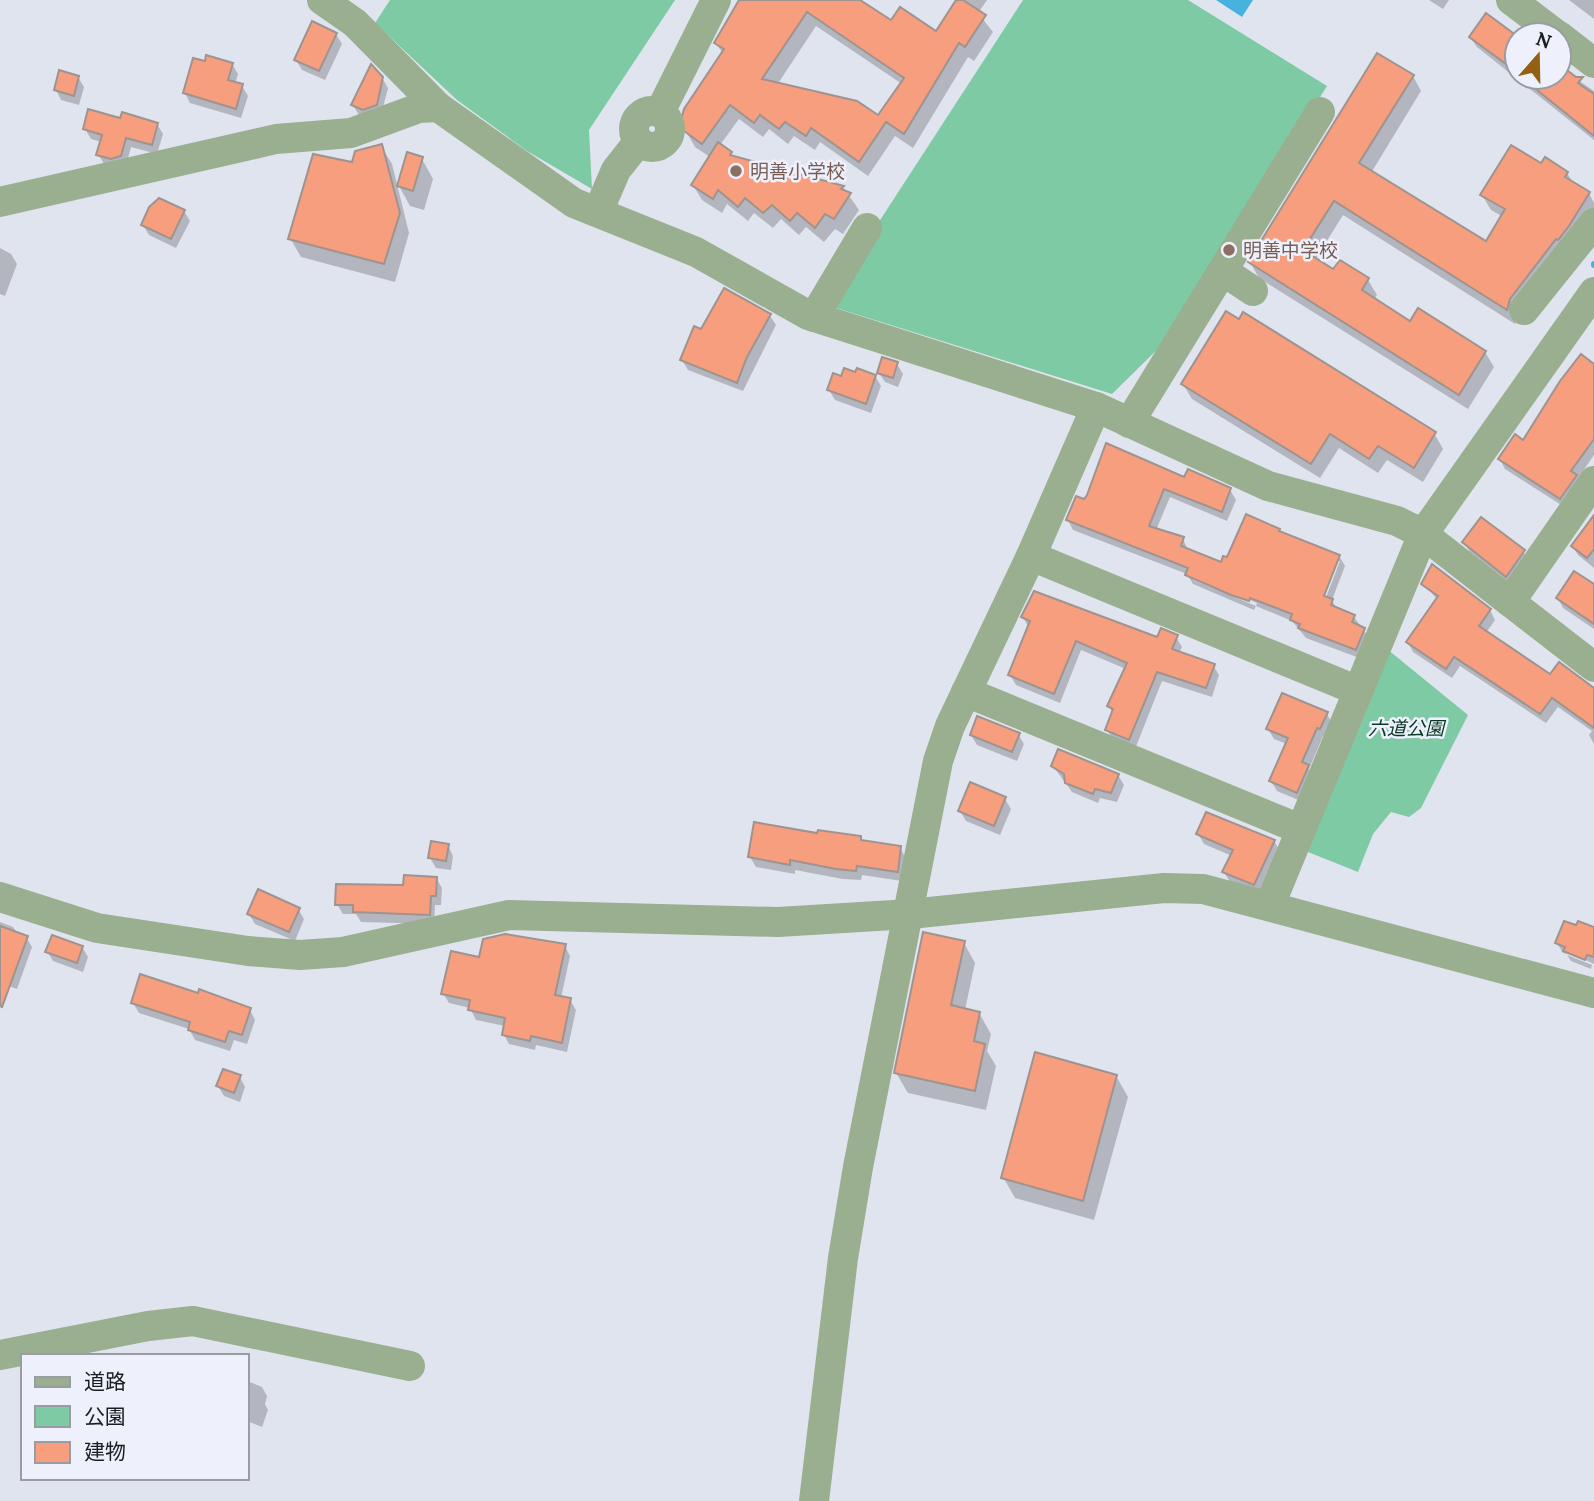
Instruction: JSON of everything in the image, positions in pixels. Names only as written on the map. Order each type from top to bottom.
[{"type":"street","points":[[322,0],[355,23],[438,107],[574,203],[696,252],[818,309],[1096,407],[1268,486],[1397,521],[1423,534],[1594,667]]},
{"type":"street","points":[[598,212],[616,170],[639,141],[653,147],[668,139],[671,127],[666,116],[660,112],[716,0]]},
{"type":"street","points":[[1511,0],[1538,21]]},
{"type":"street","points":[[1573,47],[1594,63]]},
{"type":"street","points":[[0,202],[276,139],[351,133],[419,108],[438,107]]},
{"type":"street","points":[[1129,423],[1320,112]]},
{"type":"street","points":[[1524,310],[1594,223]]},
{"type":"street","points":[[818,309],[867,228]]},
{"type":"street","points":[[1223,271],[1253,291]]},
{"type":"street","points":[[1270,905],[1356,690],[1423,534],[1594,292]]},
{"type":"street","points":[[814,1501],[843,1258],[858,1167],[938,761],[966,692],[1031,556],[1096,407]]},
{"type":"street","points":[[1510,602],[1594,481]]},
{"type":"street","points":[[1031,556],[1356,690]]},
{"type":"street","points":[[966,692],[1300,829]]},
{"type":"street","points":[[0,897],[97,928],[248,951],[300,955],[343,952],[509,915],[778,922],[909,914],[1164,888],[1203,889],[1594,993]]},
{"type":"street","points":[[0,1355],[148,1326],[193,1321],[410,1366]]},
{"type":"green space","points":[[390,0],[675,0],[589,130],[592,189],[527,151],[457,100],[375,23]]},
{"type":"green space","points":[[1023,0],[1188,0],[1327,86],[1172,335],[1112,394],[833,307],[873,231]]},
{"type":"green space","name":"六道公園","points":[[1387,649],[1468,715],[1421,808],[1409,817],[1391,812],[1373,834],[1358,872],[1303,850]]},
{"type":"water","points":[[1216,0],[1253,0],[1242,17]]},
{"type":"building","points":[[739,0],[860,0],[891,20],[900,7],[936,31],[956,0],[963,0],[986,15],[965,47],[959,43],[904,134],[886,122],[859,162],[811,128],[806,136],[785,122],[779,129],[760,115],[754,123],[730,105],[702,144],[684,131],[681,120],[684,109],[724,49],[714,43]],"holes":[[[807,12],[904,78],[878,115],[857,101],[762,79]]]},
{"type":"building","points":[[1486,13],[1503,26],[1503,62],[1469,37]]},
{"type":"building","points":[[312,21],[337,33],[319,71],[294,60]]},
{"type":"building","points":[[1377,53],[1414,75],[1359,163],[1486,241],[1505,209],[1480,195],[1511,145],[1541,163],[1545,157],[1568,172],[1565,177],[1590,192],[1569,226],[1510,299],[1507,310],[1334,201],[1303,250],[1333,269],[1340,260],[1369,278],[1362,290],[1410,321],[1418,308],[1486,351],[1459,395],[1248,262]]},
{"type":"building","points":[[206,55],[233,63],[228,80],[243,84],[236,109],[183,93],[193,58],[205,61]]},
{"type":"building","points":[[371,64],[383,77],[377,105],[363,110],[351,105]]},
{"type":"building","points":[[59,70],[79,76],[74,96],[54,90]]},
{"type":"building","points":[[1573,75],[1583,77],[1578,83],[1594,94],[1594,136],[1538,91],[1573,91]]},
{"type":"building","points":[[88,109],[120,118],[122,112],[158,123],[152,145],[126,138],[121,156],[111,159],[96,155],[102,135],[83,129]]},
{"type":"building","points":[[718,142],[732,152],[730,155],[844,186],[841,189],[851,193],[834,219],[825,214],[815,228],[797,213],[790,221],[772,205],[763,213],[745,198],[738,207],[718,190],[713,199],[691,185]]},
{"type":"building","points":[[382,144],[400,213],[384,264],[288,239],[313,154],[352,162],[355,151]]},
{"type":"building","points":[[407,152],[423,157],[413,191],[397,186]]},
{"type":"building","points":[[159,198],[185,210],[171,239],[141,225],[149,207]]},
{"type":"building","points":[[724,288],[771,314],[747,357],[737,383],[680,360],[694,326],[701,329]]},
{"type":"building","points":[[1226,311],[1239,319],[1243,312],[1436,432],[1414,468],[1378,446],[1369,459],[1330,434],[1311,464],[1181,384]]},
{"type":"building","points":[[1581,354],[1594,364],[1594,439],[1571,471],[1577,475],[1560,499],[1498,459],[1515,434],[1523,440],[1560,381]]},
{"type":"building","points":[[882,357],[898,362],[893,378],[877,373]]},
{"type":"building","points":[[844,368],[855,372],[857,368],[876,375],[866,404],[827,390],[833,373],[841,376]]},
{"type":"building","points":[[1106,443],[1184,477],[1188,469],[1231,488],[1222,512],[1164,489],[1149,526],[1184,537],[1181,546],[1221,562],[1223,556],[1227,557],[1246,514],[1280,529],[1279,531],[1340,555],[1324,596],[1333,599],[1331,605],[1355,615],[1352,622],[1365,628],[1356,650],[1298,628],[1300,624],[1290,620],[1292,614],[1250,598],[1249,601],[1231,595],[1185,575],[1188,568],[1066,520],[1076,496],[1084,499],[1087,495]]},
{"type":"building","points":[[1594,515],[1594,549],[1587,558],[1571,546]]},
{"type":"building","points":[[1481,517],[1525,550],[1506,577],[1462,542]]},
{"type":"building","points":[[1432,564],[1491,609],[1479,626],[1550,674],[1559,662],[1594,688],[1594,728],[1552,698],[1540,714],[1454,657],[1446,669],[1406,642],[1438,596],[1421,584]]},
{"type":"building","points":[[1574,571],[1594,584],[1594,624],[1556,598]]},
{"type":"building","points":[[1034,591],[1157,637],[1161,628],[1178,635],[1172,649],[1215,664],[1206,688],[1157,672],[1129,740],[1105,730],[1113,709],[1107,706],[1127,663],[1076,641],[1054,694],[1008,675],[1030,621],[1021,617]]},
{"type":"building","points":[[1282,693],[1328,712],[1320,729],[1317,728],[1302,762],[1309,765],[1297,793],[1269,781],[1288,738],[1266,729]]},
{"type":"building","points":[[977,716],[1020,733],[1012,752],[970,735]]},
{"type":"building","points":[[1058,749],[1119,774],[1111,793],[1095,789],[1093,794],[1065,783],[1064,774],[1051,766]]},
{"type":"building","points":[[970,782],[1006,797],[994,826],[958,811]]},
{"type":"building","points":[[1206,812],[1275,840],[1254,885],[1222,872],[1233,850],[1196,834]]},
{"type":"building","points":[[754,822],[817,833],[818,830],[861,836],[861,840],[901,846],[898,872],[857,866],[856,871],[836,869],[790,860],[790,865],[748,857]]},
{"type":"building","points":[[431,841],[449,844],[446,861],[428,858]]},
{"type":"building","points":[[404,875],[437,877],[436,896],[431,896],[430,915],[353,912],[353,905],[335,905],[336,884],[403,885]]},
{"type":"building","points":[[258,889],[300,908],[289,932],[247,914]]},
{"type":"building","points":[[1564,921],[1576,925],[1578,921],[1594,927],[1594,957],[1587,955],[1585,960],[1563,951],[1565,947],[1555,943]]},
{"type":"building","points":[[0,926],[28,936],[2,1007],[0,1006]]},
{"type":"building","points":[[923,932],[965,941],[951,1005],[980,1012],[974,1041],[985,1044],[975,1091],[894,1073]]},
{"type":"building","points":[[505,934],[566,944],[555,995],[571,998],[562,1043],[531,1036],[530,1041],[502,1035],[505,1018],[468,1010],[470,1000],[441,994],[451,951],[479,957],[483,939]]},
{"type":"building","points":[[52,935],[83,946],[77,963],[45,952]]},
{"type":"building","points":[[140,974],[198,993],[199,989],[251,1008],[242,1035],[229,1031],[225,1042],[188,1030],[190,1022],[131,1003]]},
{"type":"building","points":[[1035,1052],[1117,1075],[1083,1201],[1001,1178]]},
{"type":"building","points":[[223,1069],[241,1075],[234,1093],[216,1086]]},
{"type":"place","name":"明善小学校","points":[[736,171]]},
{"type":"place","name":"明善中学校","points":[[1229,250]]}]
